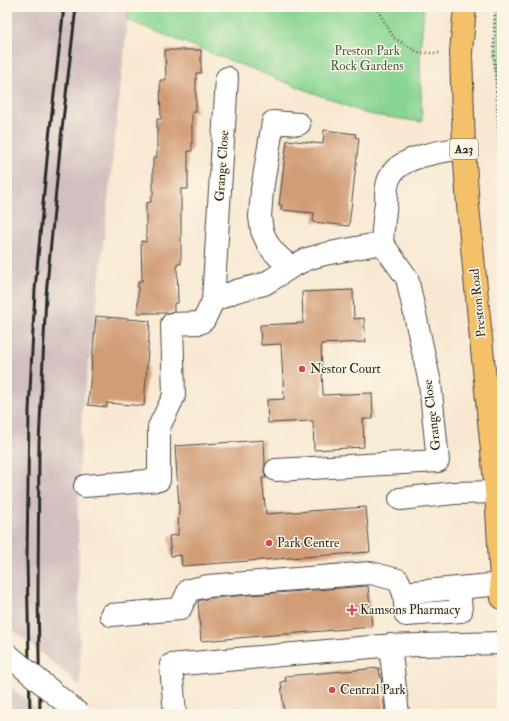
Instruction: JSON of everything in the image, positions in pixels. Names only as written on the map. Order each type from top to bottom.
[{"type":"highway","name":"Preston Road","points":[[466,7],[461,52],[464,148],[468,206],[496,492],[502,591]]},
{"type":"street","name":"Grange Close","points":[[85,486],[159,480],[159,427],[174,396],[172,324],[200,324],[204,320],[213,301],[227,78]]},
{"type":"street","points":[[291,267],[276,254],[268,244],[262,231],[260,210],[273,122],[299,124]]},
{"type":"street","points":[[213,301],[236,291],[264,284],[307,259],[382,242],[387,189],[390,176],[398,166],[439,152],[464,148]]},
{"type":"street","name":"Grange Close","points":[[276,470],[438,461],[430,383],[406,278],[382,242]]},
{"type":"street","points":[[400,499],[496,492]]},
{"type":"street","points":[[111,615],[180,609],[189,590],[208,586],[371,573],[398,580],[404,593],[459,588],[502,591]]},
{"type":"street","points":[[175,714],[171,665],[390,645],[502,643]]},
{"type":"street","points":[[390,645],[398,714]]},
{"type":"street","points":[[7,654],[79,714]]},
{"type":"path","points":[[376,7],[394,38],[420,53],[461,52]]},
{"type":"path","points":[[495,7],[494,46],[502,209]]},
{"type":"shaded area","points":[[7,7],[129,7],[96,311],[82,411],[78,511],[80,686],[7,625]]},
{"type":"shaded area","points":[[365,556],[366,566],[330,569],[329,559]]},
{"type":"shaded area","points":[[7,683],[42,714],[7,714]]},
{"type":"green space","name":"Preston Park Rock Gardens","points":[[129,7],[424,7],[420,53],[422,122],[367,114],[127,20]]},
{"type":"green space","points":[[498,7],[502,7],[502,157],[496,50]]},
{"type":"building","points":[[165,50],[201,50],[201,73],[196,73],[196,112],[192,112],[192,151],[188,151],[188,189],[181,189],[181,264],[177,264],[178,303],[174,303],[174,311],[168,313],[138,313],[138,281],[142,281],[141,241],[146,242],[146,203],[151,202],[151,196],[153,196],[153,158],[157,157],[157,119],[161,119],[160,80],[166,80]]},
{"type":"building","points":[[324,130],[356,134],[355,137],[359,138],[349,226],[313,222],[314,213],[281,210],[282,205],[279,205],[287,140],[323,144]]},
{"type":"building","name":"Nestor Court","points":[[353,290],[354,319],[364,318],[366,342],[321,344],[323,395],[372,393],[373,419],[363,419],[364,447],[314,450],[313,421],[268,423],[267,400],[284,399],[281,344],[261,345],[260,325],[303,323],[302,292]]},
{"type":"building","points":[[96,316],[150,321],[144,406],[107,403],[107,407],[88,405]]},
{"type":"building","points":[[264,440],[264,471],[266,478],[262,478],[266,514],[366,507],[370,552],[182,566],[181,555],[171,556],[169,536],[178,535],[179,506],[175,446]]},
{"type":"building","points":[[368,586],[372,627],[201,641],[198,601],[209,598]]},
{"type":"building","name":"Central Park","points":[[379,668],[385,714],[284,714],[281,682],[286,681],[285,676]]},
{"type":"railway","points":[[30,714],[27,560],[29,411],[35,290],[49,138],[64,7]]},
{"type":"railway","points":[[40,714],[38,595],[39,444],[46,295],[61,138],[76,7]]},
{"type":"place","name":"Nestor Court","points":[[302,369]]},
{"type":"place","name":"Park Centre","points":[[269,543]]},
{"type":"place","name":"Kamsons Pharmacy","points":[[352,610]]},
{"type":"place","name":"Central Park","points":[[332,690]]}]
